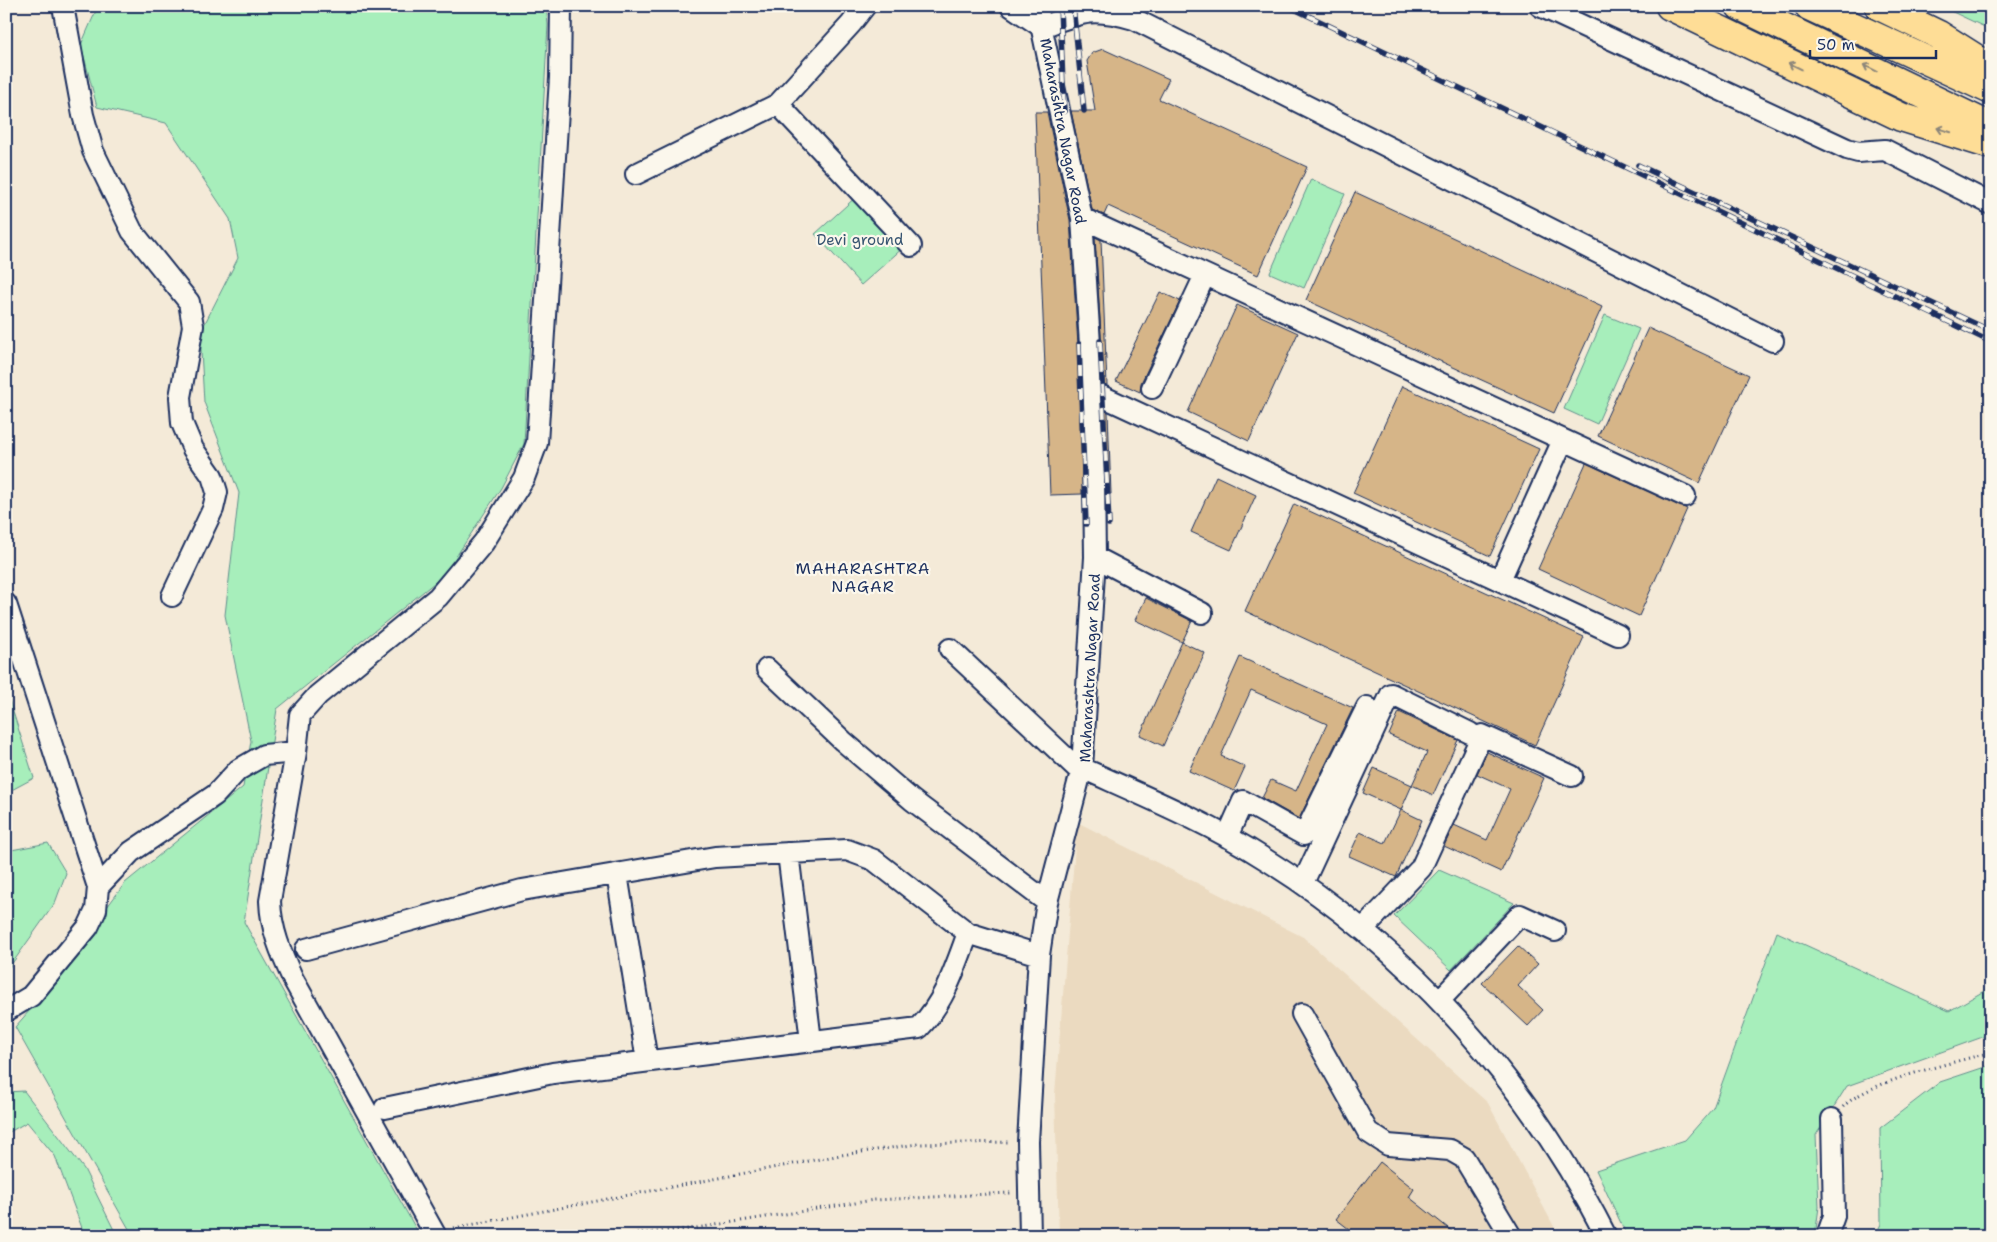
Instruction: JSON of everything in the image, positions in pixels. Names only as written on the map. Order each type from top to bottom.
[{"type":"highway","points":[[1670,6],[1902,117],[1991,145]]},
{"type":"highway","points":[[1740,6],[1991,127]]},
{"type":"highway","points":[[1809,6],[1926,62],[1991,90]]},
{"type":"highway","points":[[1879,6],[1939,35],[1991,68]]},
{"type":"street","points":[[63,6],[83,115],[93,151],[132,231],[189,302],[193,326],[180,397],[182,423],[193,450],[212,476],[217,492],[213,509],[172,596]]},
{"type":"street","points":[[445,1232],[293,979],[277,944],[271,919],[270,901],[296,752],[300,715],[318,695],[438,597],[484,542],[524,478],[537,443],[560,78],[561,6]]},
{"type":"street","points":[[636,174],[778,104],[865,6]]},
{"type":"street","points":[[1011,6],[1042,26],[1083,12],[1107,12],[1134,19],[1773,341]]},
{"type":"street","name":"Maharashtra Nagar Road","points":[[1038,6],[1082,218],[1093,392],[1095,557],[1082,770],[1184,813],[1227,837],[1303,883],[1363,929],[1440,1000],[1522,1098],[1587,1199],[1604,1235]]},
{"type":"street","points":[[1540,6],[1847,149],[1858,152],[1885,150],[1991,204]]},
{"type":"street","points":[[778,104],[911,246]]},
{"type":"street","points":[[1082,218],[1685,496]]},
{"type":"street","points":[[1152,388],[1205,275]]},
{"type":"street","points":[[1093,392],[1618,635]]},
{"type":"street","points":[[1500,580],[1563,440]]},
{"type":"street","points":[[1095,557],[1202,613]]},
{"type":"street","points":[[6,604],[98,887],[96,910],[88,927],[31,996],[6,1011]]},
{"type":"street","points":[[950,649],[1082,770],[1047,902],[1039,955],[1028,1142],[1030,1236]]},
{"type":"street","points":[[768,669],[843,741],[912,800],[1047,902]]},
{"type":"street","points":[[1303,883],[1391,694],[1470,733]]},
{"type":"street","points":[[1227,837],[1243,801],[1304,835],[1368,707]]},
{"type":"street","points":[[1363,929],[1421,868],[1482,735],[1572,776]]},
{"type":"street","points":[[98,887],[131,852],[215,795],[238,770],[264,755],[296,752]]},
{"type":"street","points":[[306,949],[522,890],[715,857],[847,850],[860,853],[874,860],[968,933],[1039,955]]},
{"type":"street","points":[[788,853],[811,1041]]},
{"type":"street","points":[[617,874],[647,1061]]},
{"type":"street","points":[[1440,1000],[1520,915],[1555,930]]},
{"type":"street","points":[[385,1108],[553,1072],[919,1028],[934,1013],[945,994],[968,933]]},
{"type":"street","points":[[1302,1014],[1368,1132],[1388,1145],[1450,1150],[1464,1158],[1511,1236]]},
{"type":"street","points":[[1827,1236],[1834,1216],[1832,1119]]},
{"type":"path","points":[[1832,1119],[1850,1099],[1904,1076],[1991,1052]]},
{"type":"path","points":[[445,1232],[841,1155],[918,1144],[1028,1142]]},
{"type":"path","points":[[612,1236],[690,1229],[874,1200],[1000,1192],[1028,1194]]},
{"type":"shaded area","points":[[1077,822],[1303,937],[1488,1103],[1559,1236],[1059,1236],[1055,1094]]},
{"type":"green space","points":[[98,6],[546,6],[548,25],[524,444],[501,488],[444,575],[277,709],[244,922],[420,1236],[133,1236],[15,1027],[30,1010],[125,883],[243,787],[251,741],[225,615],[239,493],[204,402],[200,333],[238,258],[230,219],[166,123],[97,107],[81,45]]},
{"type":"green space","points":[[1940,6],[1991,6],[1991,30]]},
{"type":"green space","points":[[1311,179],[1345,194],[1304,288],[1270,273]]},
{"type":"green space","name":"Devi ground","points":[[858,195],[904,247],[861,285],[815,234]]},
{"type":"green space","points":[[1605,315],[1639,329],[1597,424],[1564,409]]},
{"type":"green space","points":[[6,690],[34,778],[6,793]]},
{"type":"green space","points":[[48,843],[66,873],[55,903],[6,972],[6,851]]},
{"type":"green space","points":[[1439,870],[1514,903],[1451,970],[1394,916]]},
{"type":"green space","points":[[1777,932],[1949,1011],[1991,987],[1991,1034],[1847,1086],[1816,1135],[1819,1207],[1815,1236],[1627,1236],[1596,1170],[1685,1140],[1713,1108]]},
{"type":"green space","points":[[1991,1065],[1991,1236],[1875,1236],[1881,1224],[1880,1128],[1940,1082]]},
{"type":"green space","points":[[24,1091],[84,1169],[117,1236],[85,1236],[55,1156],[27,1122],[6,1134],[6,1092]]},
{"type":"building","points":[[1103,49],[1169,79],[1159,99],[1307,167],[1258,275],[1108,206],[1104,215],[1092,210],[1071,111],[1095,111],[1087,61],[1092,53]]},
{"type":"building","points":[[1035,112],[1047,112],[1070,220],[1081,392],[1082,494],[1050,495]]},
{"type":"building","points":[[1355,192],[1602,307],[1554,413],[1306,300]]},
{"type":"building","points":[[1095,237],[1101,240],[1107,385],[1104,384]]},
{"type":"building","points":[[1160,292],[1180,301],[1141,383],[1140,392],[1116,381]]},
{"type":"building","points":[[1237,305],[1298,333],[1249,441],[1188,412]]},
{"type":"building","points":[[1648,328],[1749,375],[1699,483],[1598,436]]},
{"type":"building","points":[[1402,386],[1539,449],[1490,556],[1353,493]]},
{"type":"building","points":[[1105,411],[1108,412],[1111,494],[1106,494]]},
{"type":"building","points":[[1586,463],[1687,509],[1639,616],[1538,569]]},
{"type":"building","points":[[1216,476],[1256,495],[1231,550],[1191,532]]},
{"type":"building","points":[[1294,504],[1584,637],[1535,745],[1245,611]]},
{"type":"building","points":[[1146,598],[1192,621],[1182,642],[1135,620]]},
{"type":"building","points":[[1182,642],[1205,653],[1163,746],[1140,735]]},
{"type":"building","points":[[1240,657],[1353,708],[1299,819],[1262,798],[1271,780],[1296,791],[1327,724],[1251,690],[1221,756],[1245,767],[1234,791],[1189,771]]},
{"type":"building","points":[[1399,712],[1458,740],[1433,795],[1412,785],[1427,752],[1389,735]]},
{"type":"building","points":[[1487,752],[1544,778],[1501,872],[1444,846],[1454,825],[1487,840],[1510,789],[1477,774]]},
{"type":"building","points":[[1374,768],[1412,785],[1401,810],[1363,793]]},
{"type":"building","points":[[1401,810],[1422,820],[1396,877],[1349,856],[1360,832],[1385,843]]},
{"type":"building","points":[[1518,946],[1538,964],[1518,986],[1543,1010],[1528,1026],[1482,983]]},
{"type":"building","points":[[1380,1162],[1414,1189],[1409,1197],[1458,1236],[1358,1236],[1336,1219]]},
{"type":"railway","points":[[1060,6],[1064,111]]},
{"type":"railway","points":[[1073,6],[1084,111]]},
{"type":"railway","points":[[1288,6],[1991,342]]},
{"type":"railway","points":[[1638,165],[1991,331]]},
{"type":"railway","points":[[1100,341],[1109,524]]},
{"type":"railway","points":[[1079,344],[1086,524]]},
{"type":"district","name":"MAHARASHTRA NAGAR","points":[[863,577]]}]
